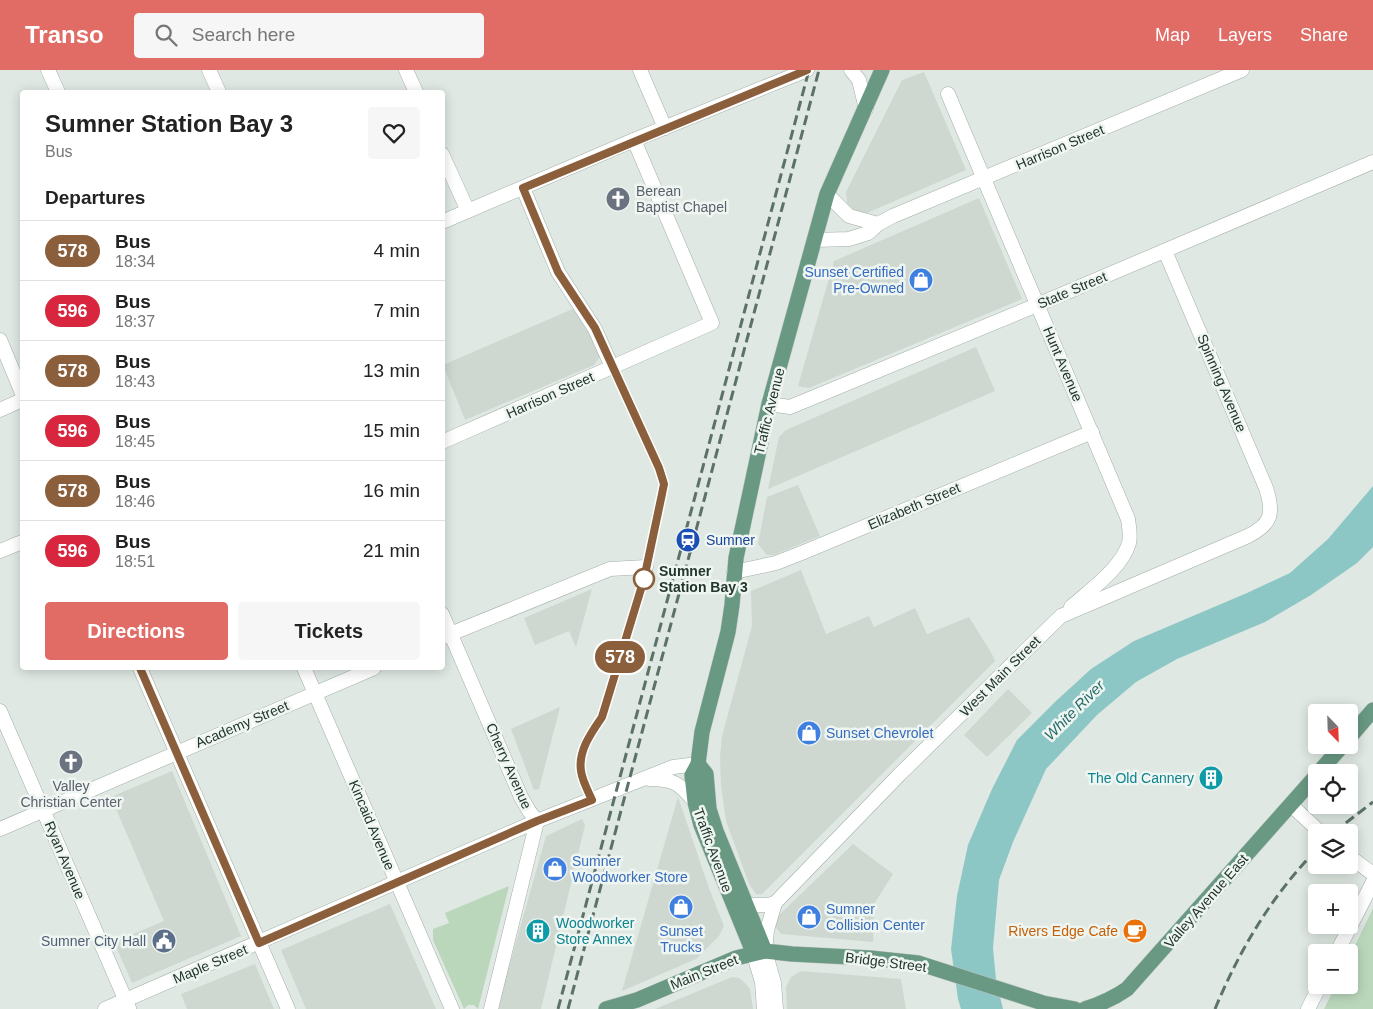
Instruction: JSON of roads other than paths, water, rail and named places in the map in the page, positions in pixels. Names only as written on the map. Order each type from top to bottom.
[{"type":"main road","name":"Traffic Avenue","points":[[752,933],[701,825],[695,802],[692,775],[698,764],[702,732],[731,615],[734,572],[748,499],[770,404],[827,194],[882,70]]},
{"type":"main road","points":[[1358,728],[1373,710]]},
{"type":"main road","points":[[1326,764],[1335,754]]},
{"type":"main road","name":"Traffic Avenue","points":[[698,764],[706,774],[709,809],[746,905],[752,933]]},
{"type":"main road","name":"Valley Avenue East","points":[[1085,1009],[1100,1004],[1128,989],[1308,785]]},
{"type":"main road","name":"Main Street","points":[[606,1009],[637,1000],[730,960],[759,952],[752,933]]},
{"type":"main road","name":"Bridge Street","points":[[759,952],[870,958],[918,963],[1043,1003],[1075,1009]]},
{"type":"main road","name":"Main Street","points":[[624,1009],[637,1000]]},
{"type":"street","points":[[48,70],[57,90]]},
{"type":"street","points":[[209,70],[218,90]]},
{"type":"street","points":[[406,70],[415,90]]},
{"type":"street","points":[[640,70],[665,128]]},
{"type":"street","points":[[445,221],[634,140],[807,70]]},
{"type":"street","points":[[851,70],[859,80],[866,109]]},
{"type":"street","name":"Harrison Street","points":[[815,240],[849,239],[868,232],[878,224],[984,178],[1242,70]]},
{"type":"street","name":"Hunt Avenue","points":[[948,94],[1128,519],[1129,542],[1126,550],[1108,574],[1061,616]]},
{"type":"street","name":"Harrison Street","points":[[445,441],[712,323],[634,140]]},
{"type":"street","points":[[445,161],[468,211]]},
{"type":"street","name":"State Street","points":[[770,404],[790,407],[1038,305],[1373,162]]},
{"type":"street","points":[[523,188],[558,272],[595,328],[612,367]]},
{"type":"street","points":[[827,194],[849,216],[878,224]]},
{"type":"street","name":"Spinning Avenue","points":[[1166,251],[1266,488],[1271,504],[1270,516]]},
{"type":"street","points":[[0,340],[20,389]]},
{"type":"street","points":[[0,410],[20,401]]},
{"type":"street","name":"Elizabeth Street","points":[[734,572],[764,566],[804,552],[1092,432]]},
{"type":"street","name":"West Main Street","points":[[759,952],[775,903],[900,774],[1061,616],[1248,536],[1263,527],[1270,516]]},
{"type":"street","points":[[0,552],[20,543]]},
{"type":"street","points":[[447,636],[610,569],[646,568]]},
{"type":"street","name":"Cherry Avenue","points":[[447,636],[521,797],[537,821],[491,1009]]},
{"type":"street","points":[[141,670],[288,1009]]},
{"type":"street","name":"Kincaid Avenue","points":[[305,670],[452,1009]]},
{"type":"street","name":"Academy Street","points":[[0,829],[369,670]]},
{"type":"street","name":"Ryan Avenue","points":[[0,711],[127,1005]]},
{"type":"street","name":"Maple Street","points":[[105,1009],[127,1005],[259,943],[537,821],[673,767],[698,764]]},
{"type":"street","name":"Maple Street","points":[[646,779],[666,779],[673,782],[695,802]]},
{"type":"street","points":[[1291,805],[1311,824]]},
{"type":"street","points":[[1358,863],[1373,874]]},
{"type":"street","points":[[1341,944],[1373,882]]},
{"type":"street","points":[[746,905],[768,906],[775,903]]},
{"type":"street","points":[[759,952],[764,1009]]},
{"type":"street","points":[[759,952],[774,983],[776,1009]]},
{"type":"street","points":[[1308,1009],[1316,994]]},
{"type":"water","name":"White River","points":[[1373,486],[1373,547],[1357,563],[1311,595],[1265,622],[1177,659],[1136,682],[1097,715],[1046,769],[1013,842],[999,880],[993,948],[996,980],[1003,1009],[961,1009],[951,949],[957,896],[968,845],[992,789],[1017,740],[1091,669],[1134,641],[1290,573],[1328,539]]},
{"type":"railway","points":[[558,1009],[809,70]]},
{"type":"railway","points":[[568,1009],[819,70]]},
{"type":"railway","points":[[1344,824],[1373,802]]},
{"type":"railway","points":[[1215,1009],[1235,965],[1258,925],[1285,886],[1308,859]]},
{"type":"place","name":"Berean Baptist Chapel","points":[[618,199]]},
{"type":"place","name":"Sunset Certified Pre-Owned","points":[[921,280]]},
{"type":"place","name":"Sumner","points":[[688,540]]},
{"type":"place","name":"Sumner Station Bay 3","points":[[644,579]]},
{"type":"place","name":"Sunset Chevrolet","points":[[809,733]]},
{"type":"place","name":"Valley Christian Center","points":[[71,762]]},
{"type":"place","name":"The Old Cannery","points":[[1211,778]]},
{"type":"place","name":"Sumner Woodworker Store","points":[[555,869]]},
{"type":"place","name":"Sunset Trucks","points":[[681,907]]},
{"type":"place","name":"Sumner Collision Center","points":[[809,917]]},
{"type":"place","name":"Woodworker Store Annex","points":[[538,931]]},
{"type":"place","name":"Rivers Edge Cafe","points":[[1135,931]]},
{"type":"place","name":"Sumner City Hall","points":[[164,941]]}]
